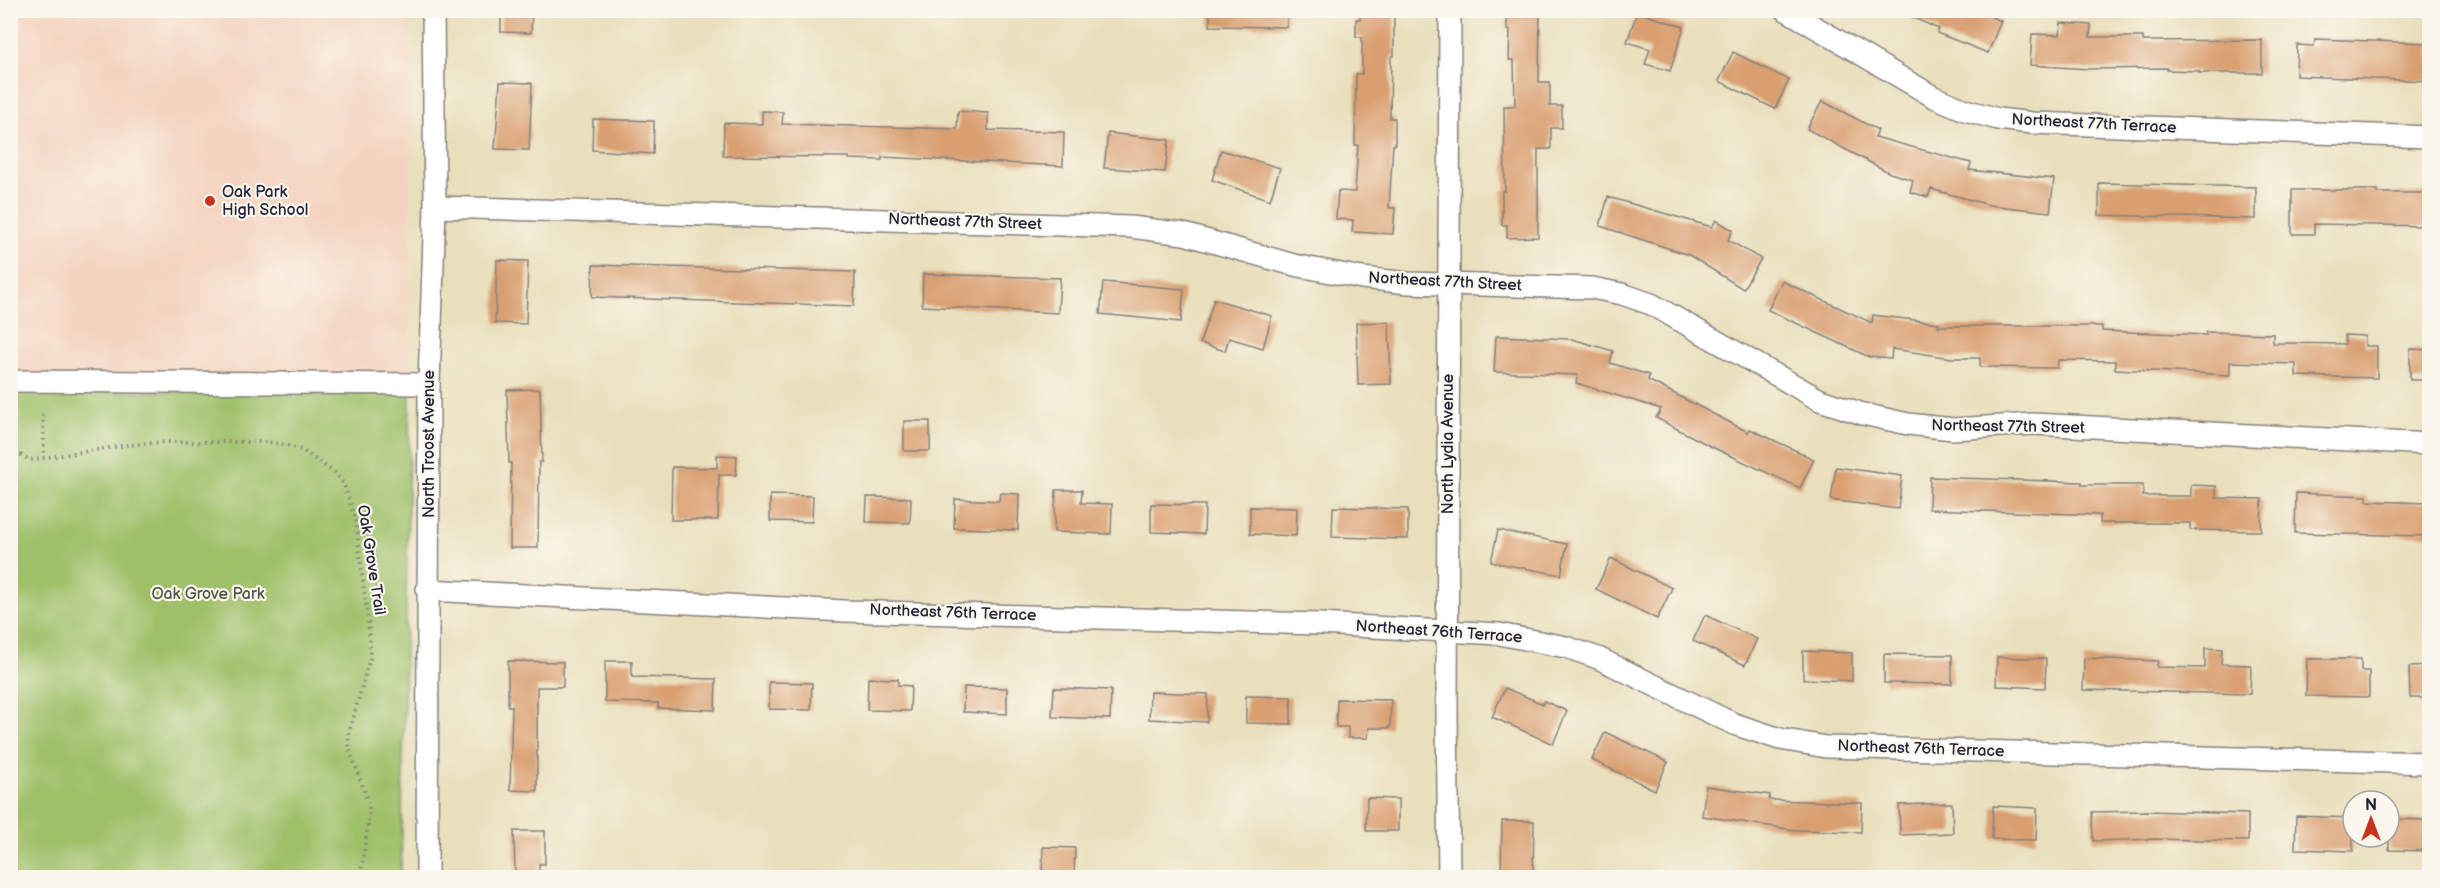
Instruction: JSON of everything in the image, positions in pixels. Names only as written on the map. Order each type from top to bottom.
[{"type":"street","name":"North Troost Avenue","points":[[427,878],[429,384],[435,207],[433,10]]},
{"type":"street","name":"North Lydia Avenue","points":[[1449,878],[1447,631],[1450,10]]},
{"type":"street","name":"Northeast 77th Terrace","points":[[1785,10],[1934,97],[1965,110],[1998,119],[2032,123],[2430,137]]},
{"type":"street","name":"Northeast 77th Street","points":[[435,207],[1131,227],[1184,234],[1294,265],[1362,278],[1448,284],[1592,288],[1622,294],[1651,304],[1820,400],[1863,414],[1908,424],[1953,429],[2033,424],[2430,444]]},
{"type":"street","points":[[10,381],[429,384]]},
{"type":"street","name":"Northeast 76th Terrace","points":[[427,590],[845,610],[1177,619],[1499,633],[1533,638],[1598,658],[1734,724],[1779,739],[1826,747],[2430,763]]},
{"type":"path","points":[[43,415],[44,456]]},
{"type":"path","name":"Oak Grove Trail","points":[[10,449],[30,460],[44,456],[165,442],[268,442],[302,450],[336,472],[344,483],[356,522],[370,638],[367,668],[348,736],[350,751],[369,804],[369,819],[360,878]]},
{"type":"shaded area","name":"Oak Park High School","points":[[11,11],[410,11],[410,392],[11,391]]},
{"type":"green space","name":"Oak Grove Park","points":[[11,391],[410,392],[401,877],[11,878]]},
{"type":"building","points":[[501,10],[532,10],[531,33],[501,32]]},
{"type":"building","points":[[1210,10],[1287,10],[1287,27],[1210,26]]},
{"type":"building","points":[[1360,10],[1394,10],[1390,118],[1395,118],[1395,145],[1393,145],[1389,208],[1395,208],[1393,234],[1352,232],[1353,220],[1336,219],[1338,191],[1355,192],[1358,145],[1355,145],[1356,74],[1362,74],[1362,37],[1356,37],[1356,19],[1360,19]]},
{"type":"building","points":[[1507,10],[1540,10],[1539,82],[1550,82],[1550,106],[1562,106],[1562,128],[1551,128],[1551,149],[1538,149],[1538,237],[1507,238],[1507,225],[1502,225],[1502,191],[1505,191],[1504,106],[1515,106],[1514,60],[1509,60],[1510,30],[1507,30]]},
{"type":"building","points":[[1896,10],[1976,10],[2001,21],[1988,53],[1937,33],[1939,29]]},
{"type":"building","points":[[1637,12],[1684,27],[1670,71],[1645,64],[1650,49],[1627,42]]},
{"type":"building","points":[[2061,23],[2091,25],[2090,37],[2143,37],[2143,41],[2262,40],[2262,73],[2199,73],[2199,71],[2167,70],[2167,68],[2088,69],[2030,65],[2032,34],[2060,35]]},
{"type":"building","points":[[2315,39],[2430,43],[2430,81],[2296,76],[2297,45],[2314,46]]},
{"type":"building","points":[[1733,52],[1789,80],[1775,109],[1719,81]]},
{"type":"building","points":[[500,82],[532,83],[529,150],[495,149]]},
{"type":"building","points":[[1822,101],[1878,130],[1875,137],[1971,163],[1969,170],[2054,179],[2050,212],[1989,205],[1931,189],[1928,197],[1910,192],[1913,180],[1890,173],[1807,129]]},
{"type":"building","points":[[762,111],[783,112],[782,124],[957,129],[958,111],[988,113],[988,130],[1064,132],[1063,166],[882,157],[882,160],[849,159],[849,157],[723,156],[724,123],[762,124]]},
{"type":"building","points":[[593,119],[654,121],[653,154],[592,150]]},
{"type":"building","points":[[1108,133],[1169,140],[1165,172],[1104,168]]},
{"type":"building","points":[[1221,150],[1280,168],[1270,200],[1212,180]]},
{"type":"building","points":[[2099,183],[2256,187],[2256,219],[2099,215]]},
{"type":"building","points":[[2292,190],[2378,190],[2378,193],[2430,193],[2430,226],[2314,224],[2314,234],[2292,234]]},
{"type":"building","points":[[1608,197],[1712,227],[1716,220],[1733,230],[1728,240],[1761,259],[1743,289],[1689,255],[1600,226]]},
{"type":"building","points":[[497,260],[528,261],[526,324],[495,323]]},
{"type":"building","points":[[593,265],[855,272],[854,306],[592,297]]},
{"type":"building","points":[[923,274],[1060,278],[1058,313],[922,306]]},
{"type":"building","points":[[1782,281],[1872,323],[1873,315],[1939,323],[1938,326],[2102,326],[2102,331],[2206,335],[2206,332],[2273,334],[2273,343],[2345,344],[2345,335],[2365,336],[2365,346],[2377,346],[2377,378],[2296,376],[2296,364],[2230,362],[2230,375],[2115,369],[2115,361],[2058,360],[2057,368],[1980,367],[1980,358],[1952,358],[1892,349],[1891,359],[1869,357],[1768,310]]},
{"type":"building","points":[[1103,282],[1184,289],[1181,322],[1100,314]]},
{"type":"building","points":[[1214,299],[1272,316],[1263,348],[1229,338],[1225,351],[1200,343]]},
{"type":"building","points":[[1389,322],[1391,384],[1358,385],[1356,323]]},
{"type":"building","points":[[1496,336],[1572,339],[1613,351],[1610,363],[1649,375],[1648,380],[1748,432],[1750,429],[1814,459],[1800,488],[1656,418],[1661,409],[1576,383],[1578,375],[1494,372]]},
{"type":"building","points":[[2410,349],[2430,350],[2430,380],[2410,380]]},
{"type":"building","points":[[540,389],[542,462],[539,462],[538,548],[510,548],[511,463],[509,463],[507,390]]},
{"type":"building","points":[[904,421],[930,421],[930,451],[904,451]]},
{"type":"building","points":[[717,455],[737,456],[736,475],[719,475],[718,520],[671,520],[672,467],[717,468]]},
{"type":"building","points":[[1836,467],[1902,476],[1898,509],[1831,500]]},
{"type":"building","points":[[1930,477],[2082,482],[2082,485],[2143,485],[2143,496],[2191,496],[2191,485],[2216,486],[2216,498],[2262,499],[2261,531],[2190,530],[2190,523],[2100,523],[2100,515],[1929,509]]},
{"type":"building","points":[[1056,490],[1082,490],[1081,503],[1112,504],[1111,534],[1054,532]]},
{"type":"building","points":[[1000,493],[1019,494],[1018,530],[954,528],[955,499],[999,501]]},
{"type":"building","points":[[2296,493],[2367,496],[2367,501],[2430,503],[2430,536],[2295,533]]},
{"type":"building","points":[[770,495],[813,496],[812,522],[770,521]]},
{"type":"building","points":[[867,497],[911,498],[910,523],[866,522]]},
{"type":"building","points":[[1151,504],[1205,505],[1204,534],[1151,532]]},
{"type":"building","points":[[1250,507],[1297,508],[1296,536],[1250,534]]},
{"type":"building","points":[[1333,507],[1408,509],[1408,539],[1332,537]]},
{"type":"building","points":[[1498,530],[1567,544],[1561,575],[1491,562]]},
{"type":"building","points":[[1611,558],[1672,588],[1657,619],[1596,589]]},
{"type":"building","points":[[1705,615],[1757,639],[1745,665],[1693,641]]},
{"type":"building","points":[[2205,648],[2222,649],[2221,664],[2251,665],[2250,694],[2083,690],[2084,658],[2158,661],[2157,667],[2205,668]]},
{"type":"building","points":[[1803,651],[1852,653],[1852,681],[1803,679]]},
{"type":"building","points":[[1884,654],[1952,655],[1952,684],[1884,683]]},
{"type":"building","points":[[1997,657],[2046,659],[2045,688],[1996,686]]},
{"type":"building","points":[[2307,659],[2361,659],[2361,671],[2369,671],[2369,697],[2306,696]]},
{"type":"building","points":[[508,661],[563,662],[563,687],[537,687],[537,791],[510,790],[512,706],[508,706]]},
{"type":"building","points":[[605,661],[632,661],[632,677],[716,679],[715,710],[658,708],[658,703],[605,702]]},
{"type":"building","points":[[2430,666],[2430,698],[2410,698],[2409,667]]},
{"type":"building","points":[[868,678],[898,679],[898,685],[911,686],[910,711],[867,710]]},
{"type":"building","points":[[769,682],[812,683],[811,710],[769,709]]},
{"type":"building","points":[[964,687],[1007,688],[1007,714],[963,712]]},
{"type":"building","points":[[1054,688],[1111,690],[1110,719],[1052,717]]},
{"type":"building","points":[[1505,688],[1567,711],[1553,744],[1492,717]]},
{"type":"building","points":[[1150,692],[1208,694],[1207,722],[1149,719]]},
{"type":"building","points":[[1246,696],[1291,697],[1291,724],[1246,723]]},
{"type":"building","points":[[1337,699],[1391,700],[1390,728],[1369,728],[1368,738],[1348,738],[1348,727],[1336,727]]},
{"type":"building","points":[[1605,732],[1668,762],[1655,790],[1592,760]]},
{"type":"building","points":[[1706,786],[1770,795],[1769,800],[1862,803],[1861,832],[1795,830],[1702,816]]},
{"type":"building","points":[[1367,798],[1398,799],[1398,831],[1366,831]]},
{"type":"building","points":[[1952,803],[1953,833],[1900,835],[1899,805]]},
{"type":"building","points":[[1993,806],[2037,808],[2036,840],[1992,839]]},
{"type":"building","points":[[2092,812],[2248,814],[2248,841],[2153,839],[2093,841]]},
{"type":"building","points":[[2296,816],[2341,818],[2341,849],[2353,849],[2353,851],[2295,849]]},
{"type":"building","points":[[2401,819],[2430,820],[2430,851],[2389,850],[2401,849]]},
{"type":"building","points":[[1502,821],[1534,821],[1533,878],[1501,878]]},
{"type":"building","points":[[514,831],[545,831],[545,864],[539,864],[539,878],[515,878]]},
{"type":"building","points":[[1043,847],[1075,848],[1074,878],[1042,878]]},
{"type":"place","name":"Oak Park High School","points":[[210,201]]}]
